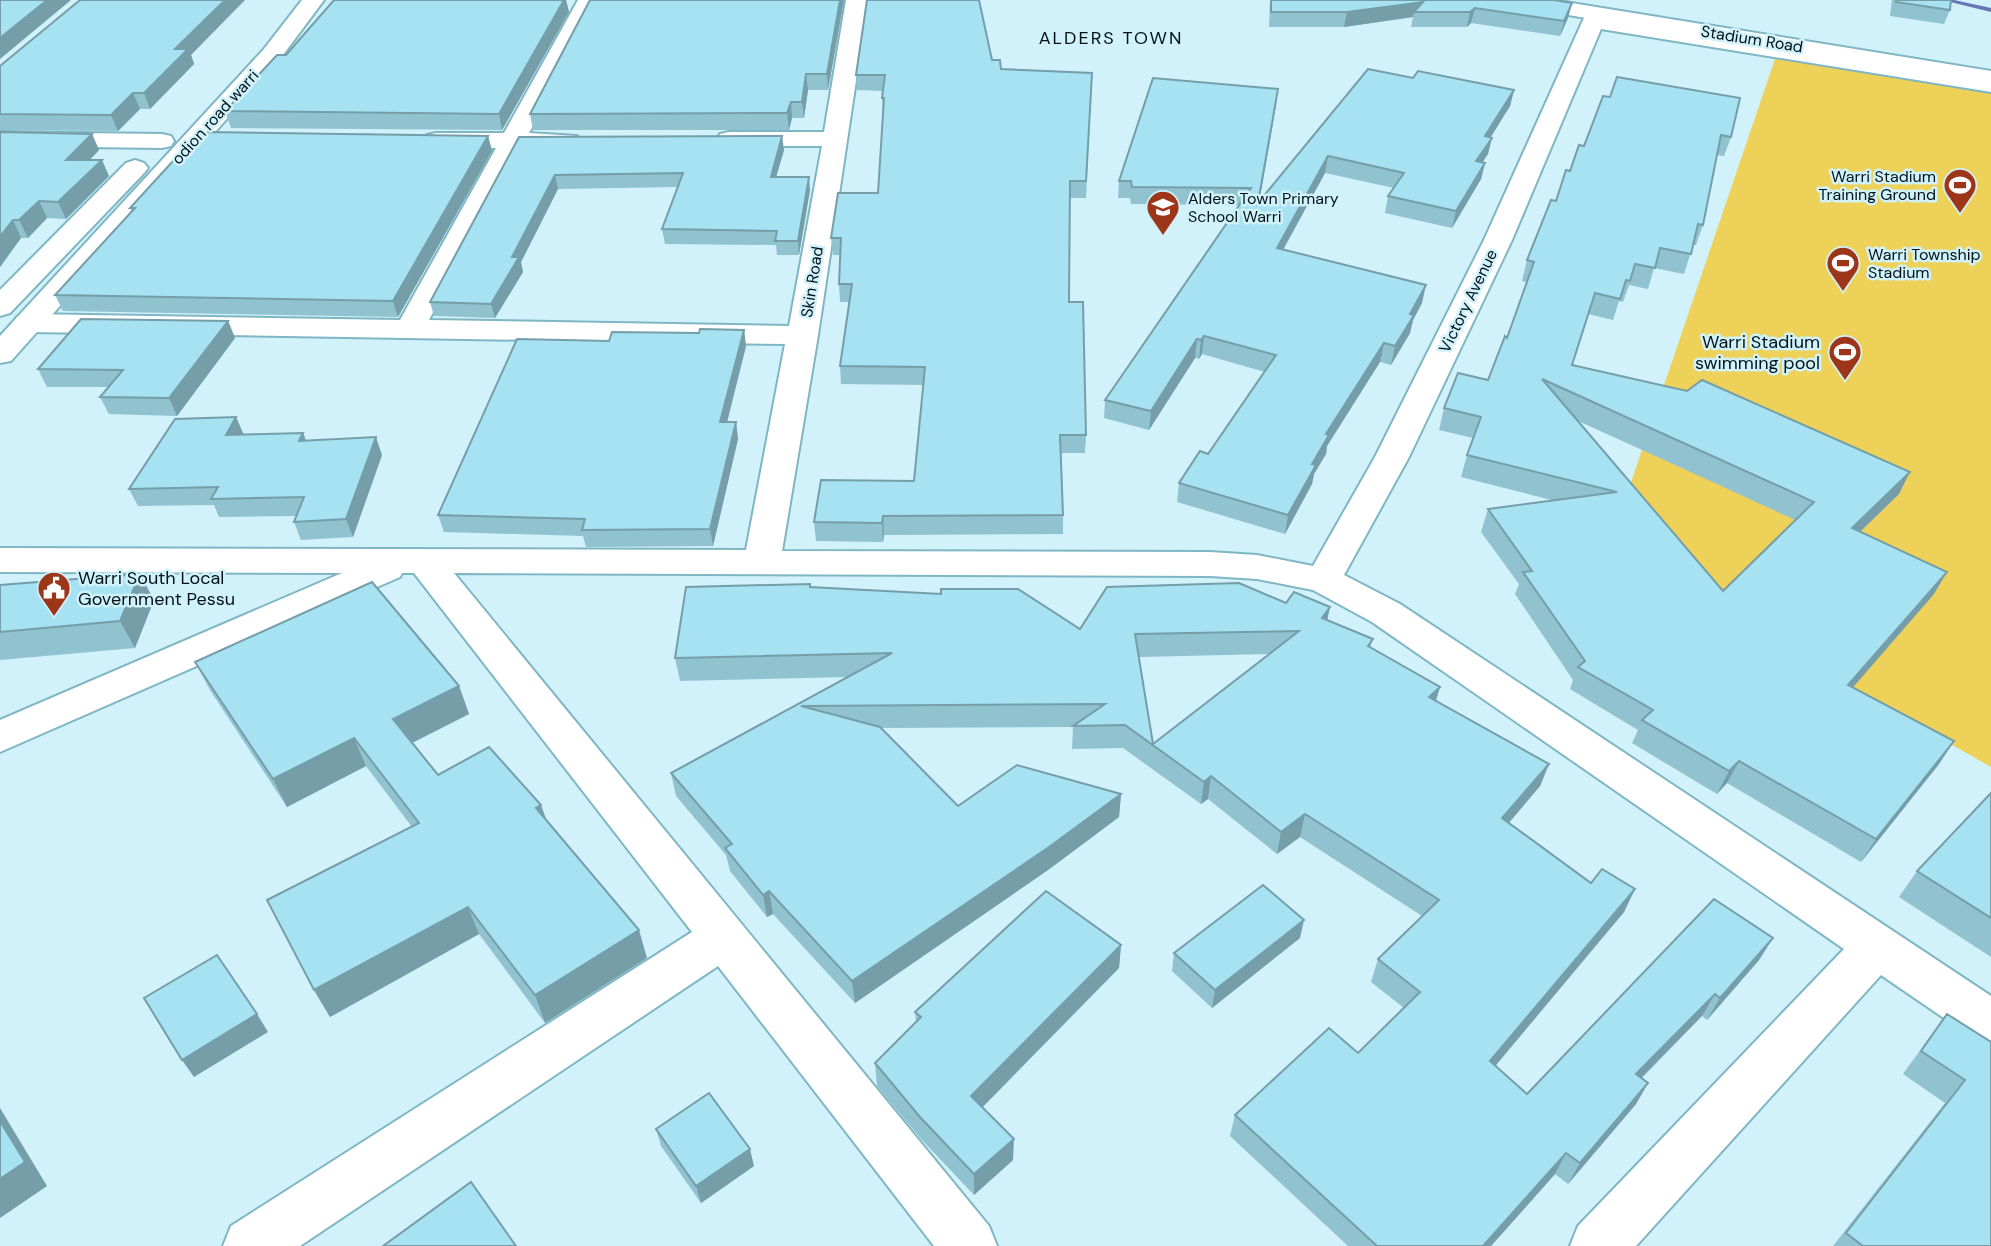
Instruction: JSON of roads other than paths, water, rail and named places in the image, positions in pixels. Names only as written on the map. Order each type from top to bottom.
[{"type":"street","name":"Skin Road","points":[[762,563],[803,335],[836,139],[848,40],[857,0]]},
{"type":"street","name":"Stadium Road","points":[[1514,0],[1991,78]]},
{"type":"street","name":"odion road warri","points":[[0,354],[272,54],[312,2]]},
{"type":"street","name":"odion road warri","points":[[0,307],[235,62],[312,2]]},
{"type":"street","points":[[560,3],[589,2]]},
{"type":"street","points":[[409,330],[589,2]]},
{"type":"street","points":[[1589,12],[1991,85]]},
{"type":"street","name":"Stadium Road","points":[[1589,12],[1991,65]]},
{"type":"street","name":"Victory Avenue","points":[[1323,580],[1392,457],[1498,240],[1589,12]]},
{"type":"street","points":[[198,137],[225,137]]},
{"type":"street","points":[[0,139],[162,141]]},
{"type":"street","points":[[701,140],[836,139]]},
{"type":"street","points":[[417,140],[593,141]]},
{"type":"street","points":[[28,323],[803,335]]},
{"type":"street","points":[[0,560],[1162,562],[1256,566],[1323,580],[1386,613],[1991,1023]]},
{"type":"street","points":[[0,737],[412,562]]},
{"type":"street","points":[[412,562],[723,937],[969,1246]]},
{"type":"street","points":[[251,1246],[723,937]]},
{"type":"street","points":[[1598,1246],[1877,947]]},
{"type":"waterway","points":[[1945,0],[1991,10]]},
{"type":"place","name":"Warri Stadium Training Ground","points":[[1960,215]]},
{"type":"place","name":"Alders Town Primary School Warri","points":[[1163,237]]},
{"type":"place","name":"Warri Township Stadium","points":[[1843,293]]},
{"type":"place","name":"Warri Stadium swimming pool","points":[[1845,382]]},
{"type":"place","name":"Warri South Local Government Pessu","points":[[54,618]]},
{"type":"district","name":"ALDERS TOWN","points":[[1111,38]]}]
